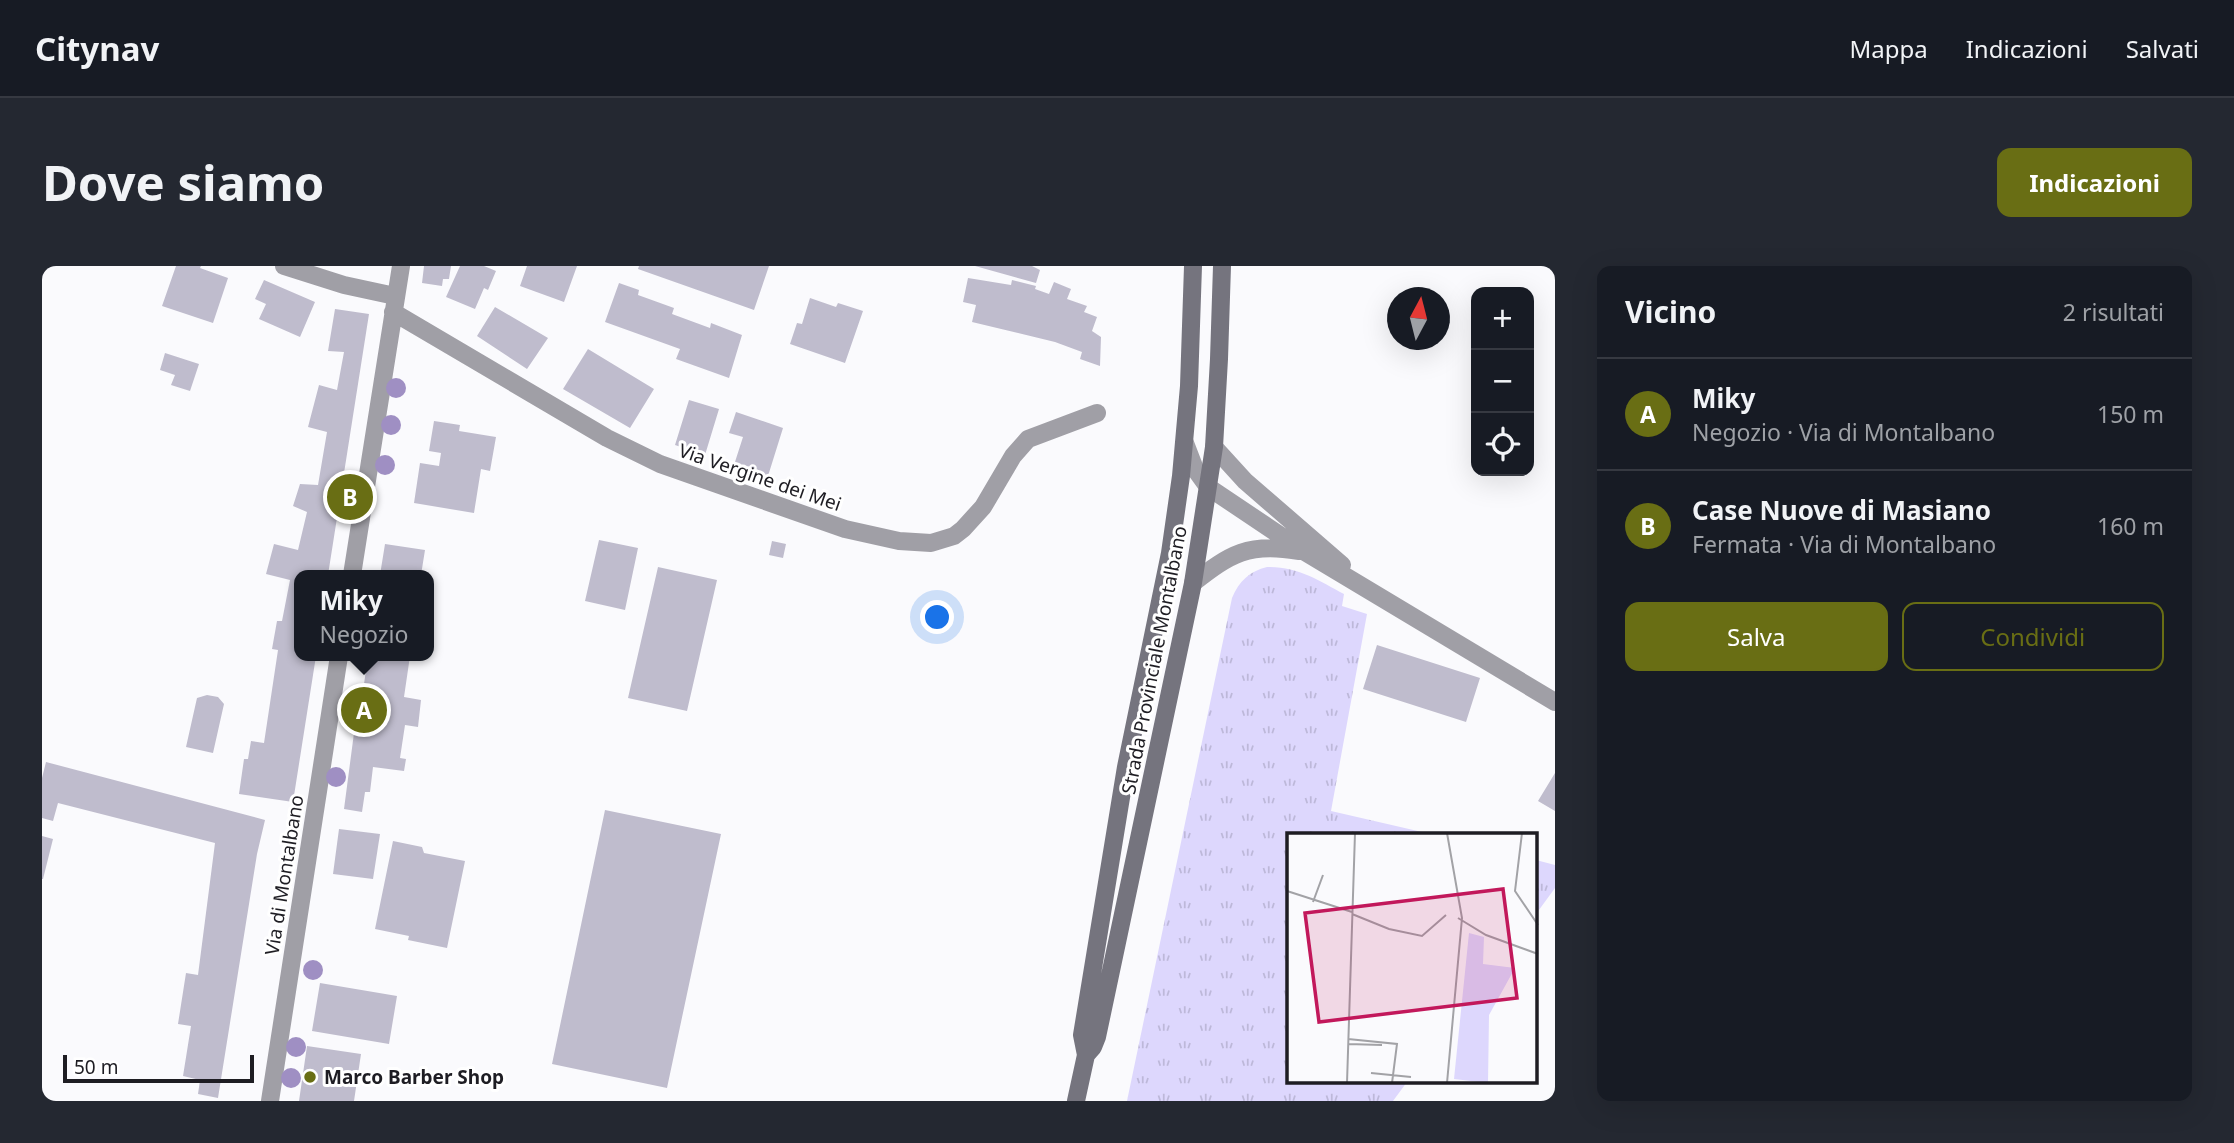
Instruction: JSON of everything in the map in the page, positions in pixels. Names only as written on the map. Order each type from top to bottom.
[{"type":"main road","name":"Strada Provinciale Montalbano","points":[[1086,1055],[1082,1035],[1088,995],[1129,751],[1170,553],[1185,443],[1191,363],[1193,266]]},
{"type":"main road","name":"Strada Provinciale Montalbano","points":[[1076,1101],[1086,1055],[1097,1037],[1193,583],[1214,446],[1222,266]]},
{"type":"street","name":"Via Vergine dei Mei","points":[[284,266],[394,304],[607,438],[660,464],[845,529],[899,541],[931,543],[954,536],[983,507],[1013,456],[1028,439],[1097,412]]},
{"type":"street","points":[[353,570],[401,266]]},
{"type":"street","points":[[1185,443],[1195,469],[1208,487],[1305,552],[1555,702]]},
{"type":"street","points":[[1214,446],[1252,487],[1382,599]]},
{"type":"street","points":[[1193,583],[1220,562],[1241,551],[1265,547],[1305,552]]},
{"type":"street","name":"Via di Montalbano","points":[[270,1101],[338,661]]},
{"type":"green space","points":[[1278,567],[1317,579],[1344,594],[1342,606],[1367,614],[1331,811],[1426,833],[1287,833],[1287,1084],[1406,1084],[1393,1101],[1127,1101],[1232,598],[1238,587],[1255,571]]},
{"type":"green space","points":[[1538,861],[1555,865],[1555,888],[1538,911]]},
{"type":"building","points":[[176,266],[201,266],[200,268],[228,278],[213,323],[162,306]]},
{"type":"building","points":[[424,266],[451,266],[449,279],[443,279],[442,286],[422,283]]},
{"type":"building","points":[[460,266],[484,266],[496,271],[488,290],[484,288],[475,309],[446,297]]},
{"type":"building","points":[[527,266],[577,266],[564,302],[520,286]]},
{"type":"building","points":[[639,266],[769,266],[754,310],[638,269]]},
{"type":"building","points":[[975,266],[1032,266],[1040,270],[1036,283]]},
{"type":"building","points":[[968,278],[1011,285],[1012,280],[1036,286],[1035,289],[1049,294],[1054,282],[1071,289],[1067,299],[1087,306],[1084,312],[1097,317],[1092,331],[1101,337],[1100,366],[1080,359],[1082,352],[1055,342],[972,322],[976,305],[963,302]]},
{"type":"building","points":[[264,280],[315,302],[300,337],[259,319],[266,304],[255,299]]},
{"type":"building","points":[[619,283],[639,290],[638,295],[674,308],[672,314],[710,328],[711,323],[742,335],[729,378],[676,359],[680,349],[605,322]]},
{"type":"building","points":[[810,298],[836,307],[838,303],[863,311],[845,363],[790,344],[797,323],[802,324]]},
{"type":"building","points":[[495,307],[548,338],[527,369],[477,336]]},
{"type":"building","points":[[335,309],[369,314],[329,570],[294,570],[294,661],[315,661],[293,802],[239,794],[244,759],[248,759],[251,741],[264,743],[278,650],[272,649],[277,621],[282,621],[290,580],[266,574],[274,544],[298,550],[307,512],[293,506],[300,484],[318,485],[327,432],[308,427],[319,385],[337,390],[344,352],[328,351]]},
{"type":"building","points":[[588,349],[654,389],[630,428],[563,389]]},
{"type":"building","points":[[165,353],[199,364],[190,391],[171,385],[175,375],[160,370]]},
{"type":"building","points":[[689,400],[719,409],[705,455],[675,445]]},
{"type":"building","points":[[736,412],[783,428],[768,476],[734,465],[743,437],[729,433]]},
{"type":"building","points":[[434,421],[460,425],[459,431],[496,437],[490,471],[481,469],[474,513],[414,503],[420,463],[439,466],[441,453],[429,451]]},
{"type":"building","points":[[599,540],[638,548],[625,610],[585,601]]},
{"type":"building","points":[[772,541],[786,544],[783,558],[769,555]]},
{"type":"building","points":[[385,544],[425,550],[422,570],[381,570]]},
{"type":"building","points":[[658,567],[717,580],[687,711],[628,698]]},
{"type":"building","points":[[1377,645],[1480,678],[1466,722],[1363,689]]},
{"type":"building","points":[[367,661],[409,661],[404,697],[421,700],[418,727],[405,725],[400,758],[406,759],[404,771],[373,767],[370,792],[365,792],[362,812],[344,809],[354,733],[357,733]]},
{"type":"building","points":[[207,695],[218,697],[224,704],[213,753],[186,747],[197,698]]},
{"type":"building","points":[[46,762],[265,820],[257,854],[218,1098],[198,1094],[200,1080],[183,1076],[191,1026],[178,1024],[186,973],[198,975],[215,843],[58,803],[53,821],[42,818],[42,778]]},
{"type":"building","points":[[1555,773],[1555,811],[1538,801]]},
{"type":"building","points":[[605,810],[721,834],[667,1088],[552,1064]]},
{"type":"building","points":[[339,829],[380,834],[373,879],[333,874]]},
{"type":"building","points":[[42,836],[53,839],[43,879],[42,879]]},
{"type":"building","points":[[393,841],[422,847],[424,853],[465,861],[447,948],[408,940],[409,936],[375,929]]},
{"type":"building","points":[[320,983],[397,996],[389,1044],[312,1031]]},
{"type":"building","points":[[307,1046],[361,1054],[354,1101],[299,1101]]},
{"type":"place","name":"Case Nuove di Masiano","points":[[350,497]]},
{"type":"place","name":"Miky","points":[[364,710]]},
{"type":"place","name":"Marco Barber Shop","points":[[310,1077]]}]
